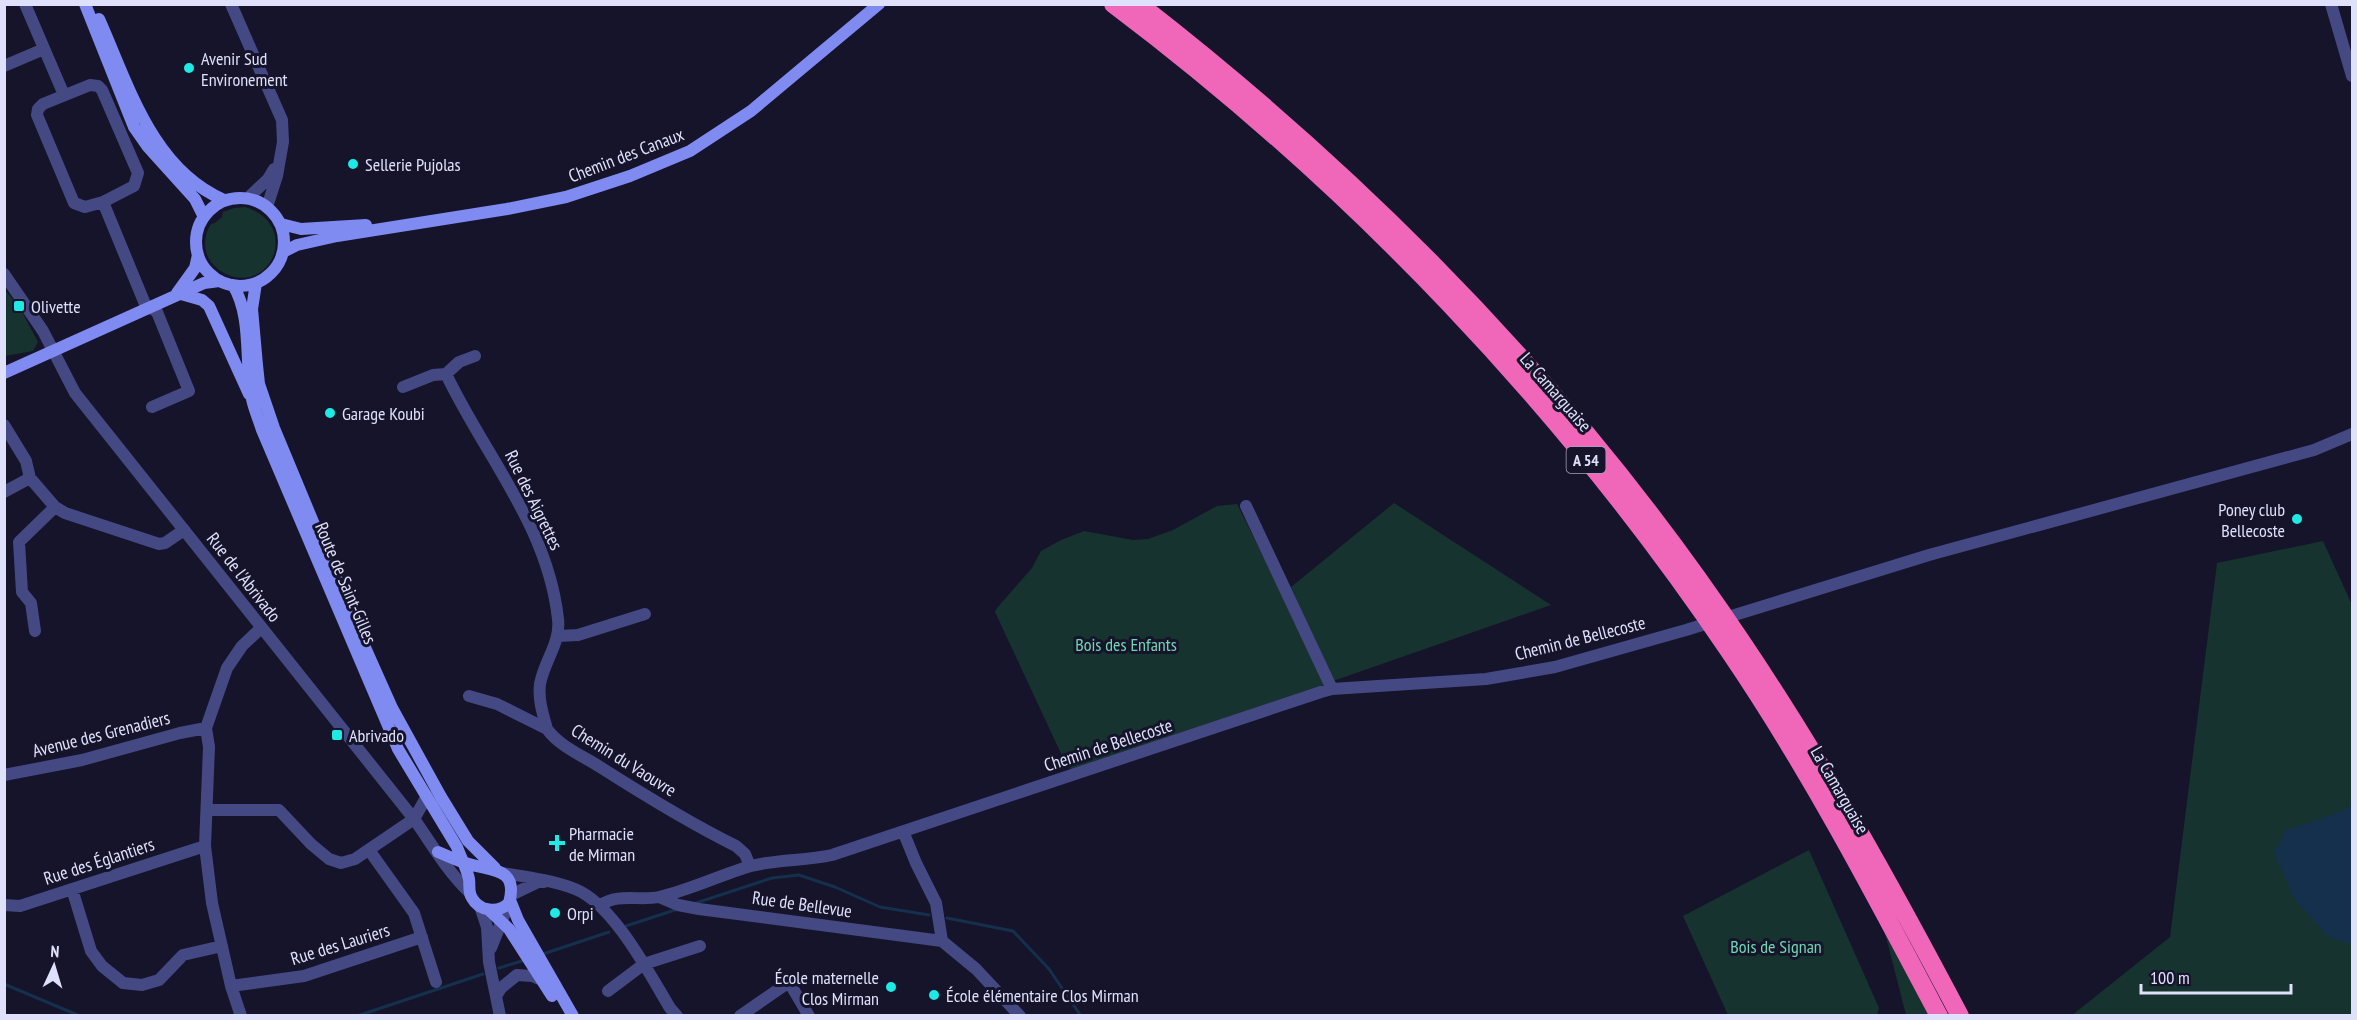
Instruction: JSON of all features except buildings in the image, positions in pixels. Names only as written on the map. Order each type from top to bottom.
[{"type":"highway","name":"La Camarguaise","points":[[1113,4],[1188,63],[1291,151],[1404,258],[1485,342],[1590,464],[1731,653],[1797,758],[1848,846],[1939,1016]]},
{"type":"highway","name":"La Camarguaise","points":[[1139,4],[1250,92],[1360,192],[1459,290],[1547,388],[1631,490],[1743,643],[1814,754],[1894,892],[1960,1016]]},
{"type":"highway","points":[[1797,758],[1841,846]]},
{"type":"highway","points":[[1894,892],[1941,963],[1970,1016]]},
{"type":"main road","points":[[85,4],[134,127],[148,147],[195,199],[204,217]]},
{"type":"main road","points":[[93,4],[146,125],[160,147],[190,181],[205,192],[225,201]]},
{"type":"main road","name":"Chemin des Canaux","points":[[283,252],[297,245],[566,197],[630,176],[690,151],[751,111],[879,4]]},
{"type":"main road","points":[[248,198],[267,207],[281,224],[284,238],[283,252],[278,266],[256,283],[244,286],[219,281],[208,272],[198,255],[196,242],[198,229],[204,217],[213,207],[225,201],[248,198]]},
{"type":"main road","name":"Chemin des Canaux","points":[[281,224],[301,229],[412,224]]},
{"type":"main road","points":[[177,296],[195,268],[198,255]]},
{"type":"main road","points":[[4,373],[52,350],[154,310],[204,283],[219,281]]},
{"type":"main road","name":"Route de Saint-Gilles","points":[[256,283],[252,309],[259,384],[279,440],[392,708],[441,797],[468,840],[496,869]]},
{"type":"main road","name":"Route de Saint-Gilles","points":[[232,285],[239,296],[243,310],[252,399],[262,430],[398,749],[457,847],[469,886]]},
{"type":"main road","points":[[177,296],[202,300],[209,306],[252,399]]},
{"type":"main road","points":[[438,852],[462,862],[496,869],[508,882],[510,899],[518,920],[573,1016]]},
{"type":"main road","points":[[496,869],[481,870],[469,886],[472,899],[509,929],[564,1016]]},
{"type":"main road","points":[[484,908],[498,910],[510,899]]},
{"type":"street","points":[[25,4],[64,95]]},
{"type":"street","points":[[231,4],[282,120],[283,141],[280,160],[267,207]]},
{"type":"street","points":[[2331,4],[2352,76]]},
{"type":"street","points":[[4,66],[44,49]]},
{"type":"street","points":[[90,85],[98,86],[138,173],[134,186],[103,202],[85,207],[74,203],[37,115],[38,109],[43,104],[90,85]]},
{"type":"street","points":[[248,198],[268,179],[280,160]]},
{"type":"street","points":[[103,202],[145,304],[154,310],[189,391],[152,407]]},
{"type":"street","name":"Rue de l'Abrivado","points":[[4,274],[34,318],[75,393],[414,819],[438,852],[445,867],[469,886]]},
{"type":"street","points":[[403,387],[433,375],[446,374],[459,362],[475,356]]},
{"type":"street","name":"Rue des Aigrettes","points":[[446,374],[457,398],[507,480],[534,531],[552,580],[558,636],[540,683],[540,704],[547,729]]},
{"type":"street","points":[[4,424],[26,461],[30,478],[55,507],[65,513],[159,543],[165,543],[184,530]]},
{"type":"street","name":"Chemin de Bellecoste","points":[[601,905],[609,900],[659,897],[750,866],[775,860],[809,860],[832,855],[1332,689],[1486,679],[1555,667],[1686,630],[1929,555],[2314,450],[2352,434]]},
{"type":"street","points":[[4,492],[30,478]]},
{"type":"street","points":[[1246,506],[1332,689]]},
{"type":"street","points":[[35,631],[31,603],[22,592],[19,542],[55,507]]},
{"type":"street","points":[[558,636],[578,635],[645,614]]},
{"type":"street","points":[[241,1016],[231,986],[212,903],[205,846],[209,747],[206,728],[227,668],[242,646],[261,628]]},
{"type":"street","name":"Chemin du Vaouvre","points":[[469,696],[497,704],[547,729],[572,749],[662,806],[736,846],[745,854],[750,866]]},
{"type":"street","name":"Avenue des Grenadiers","points":[[4,774],[82,760],[206,728]]},
{"type":"street","points":[[208,810],[279,810],[311,844],[329,859],[341,863],[355,859],[414,819],[427,796]]},
{"type":"street","points":[[901,833],[905,836],[936,903],[942,941],[976,969],[1020,1016]]},
{"type":"street","name":"Rue des Églantiers","points":[[4,905],[20,906],[205,846]]},
{"type":"street","points":[[369,850],[411,907],[436,982]]},
{"type":"street","points":[[496,869],[551,881],[577,890],[601,905],[644,964],[677,1016]]},
{"type":"street","points":[[490,950],[510,899],[538,882],[551,881]]},
{"type":"street","points":[[72,889],[91,951],[102,966],[123,983],[141,985],[159,980],[183,956],[222,946]]},
{"type":"street","name":"Rue de Bellevue","points":[[659,897],[678,905],[699,909],[942,941]]},
{"type":"street","points":[[484,908],[490,950],[489,962],[500,1016]]},
{"type":"street","name":"Rue des Lauriers","points":[[231,986],[303,976],[422,937]]},
{"type":"street","points":[[608,991],[644,964],[700,946]]},
{"type":"street","points":[[496,996],[505,983],[517,975],[532,976],[542,980]]},
{"type":"street","points":[[740,1016],[789,982],[809,1016]]},
{"type":"green space","points":[[245,207],[261,215],[271,226],[275,239],[274,252],[269,264],[259,273],[246,277],[231,276],[218,269],[209,259],[205,246],[206,237],[211,224],[222,217],[223,212]]},
{"type":"green space","points":[[4,289],[20,308],[38,342],[33,351],[5,356]]},
{"type":"green space","points":[[1394,503],[1551,605],[1333,681],[1291,587]]},
{"type":"green space","name":"Bois des Enfants","points":[[1237,504],[1328,684],[1078,770],[1071,769],[1064,760],[995,612],[997,608],[1032,568],[1041,551],[1061,540],[1084,531],[1133,540],[1148,539],[1173,530],[1217,506]]},
{"type":"green space","points":[[2323,541],[2352,605],[2352,1015],[2071,1016],[2170,937],[2217,563]]},
{"type":"green space","name":"Bois de Signan","points":[[1809,850],[1879,1008],[1877,1015],[1728,1015],[1683,916]]},
{"type":"green space","points":[[1885,933],[1929,1015],[1906,1015]]},
{"type":"water","points":[[2352,806],[2352,945],[2328,936],[2295,900],[2274,853],[2285,831]]},
{"type":"waterway","points":[[696,903],[772,878],[799,875],[835,887],[880,907],[929,915]]},
{"type":"waterway","points":[[626,926],[678,909]]},
{"type":"waterway","points":[[947,918],[1013,931],[1049,969],[1081,1016]]},
{"type":"waterway","points":[[543,954],[609,932]]},
{"type":"waterway","points":[[499,968],[525,960]]},
{"type":"waterway","points":[[357,1016],[483,974]]},
{"type":"waterway","points":[[4,984],[80,1016]]},
{"type":"place","name":"Avenir Sud Environement","points":[[189,68]]},
{"type":"place","name":"Sellerie Pujolas","points":[[353,164]]},
{"type":"place","name":"Olivette","points":[[19,306]]},
{"type":"place","name":"Garage Koubi","points":[[330,413]]},
{"type":"place","name":"Poney club Bellecoste","points":[[2297,519]]},
{"type":"place","name":"Abrivado","points":[[337,735]]},
{"type":"place","name":"Pharmacie de Mirman","points":[[557,843]]},
{"type":"place","name":"Orpi","points":[[555,913]]},
{"type":"place","name":"École maternelle Clos Mirman","points":[[891,987]]},
{"type":"place","name":"École élémentaire Clos Mirman","points":[[934,995]]}]
